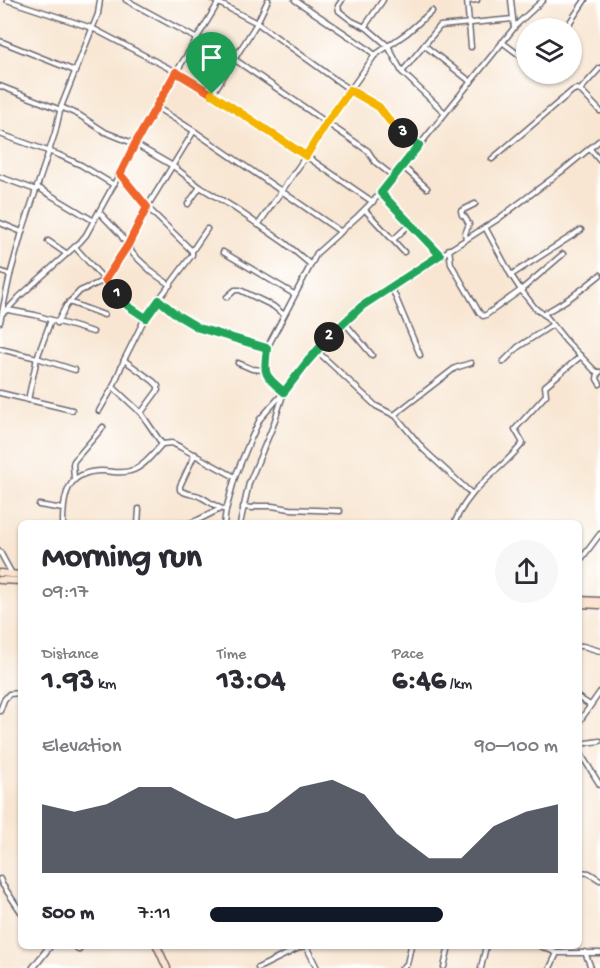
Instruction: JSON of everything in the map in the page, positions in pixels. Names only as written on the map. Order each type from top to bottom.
[{"type":"main road","points":[[0,573],[18,575]]},
{"type":"main road","points":[[0,580],[18,581]]},
{"type":"main road","points":[[582,600],[600,603]]},
{"type":"main road","points":[[582,604],[600,603]]},
{"type":"main road","points":[[158,949],[166,968]]},
{"type":"street","points":[[7,0],[92,28],[176,72],[373,202]]},
{"type":"street","points":[[0,322],[22,232],[61,108],[98,14],[100,0]]},
{"type":"street","points":[[126,0],[234,59],[368,151],[375,162],[394,177]]},
{"type":"street","points":[[213,0],[257,23],[350,90],[379,107],[392,124],[419,145]]},
{"type":"street","points":[[212,94],[257,23],[268,0]]},
{"type":"street","points":[[295,0],[375,55]]},
{"type":"street","points":[[342,0],[338,6],[339,12],[365,26],[388,46],[402,72],[445,113]]},
{"type":"street","points":[[365,26],[383,0]]},
{"type":"street","points":[[471,47],[467,0],[477,0]]},
{"type":"street","points":[[512,0],[514,28]]},
{"type":"street","points":[[284,392],[269,379],[265,370],[267,348],[317,253],[373,202],[502,42],[543,0]]},
{"type":"street","points":[[573,18],[585,0]]},
{"type":"street","points":[[3,314],[86,235],[156,107],[219,2]]},
{"type":"street","points":[[258,225],[375,55],[407,33],[432,11]]},
{"type":"street","points":[[402,72],[440,26],[513,19]]},
{"type":"street","points":[[0,41],[75,71]]},
{"type":"street","points":[[502,42],[516,52]]},
{"type":"street","points":[[424,45],[471,82]]},
{"type":"street","points":[[492,159],[572,91],[580,90],[600,68]]},
{"type":"street","points":[[0,86],[79,115],[105,132],[135,144],[173,166],[200,187],[285,243],[310,264]]},
{"type":"street","points":[[580,90],[600,111]]},
{"type":"street","points":[[156,107],[341,232]]},
{"type":"street","points":[[57,323],[66,306],[80,291],[105,280],[194,131]]},
{"type":"street","points":[[0,134],[49,150],[114,184]]},
{"type":"street","points":[[225,520],[235,477],[260,419],[316,351],[344,322],[391,286],[507,212],[600,140]]},
{"type":"street","points":[[590,149],[600,161]]},
{"type":"street","points":[[402,166],[427,188]]},
{"type":"street","points":[[120,174],[147,207],[192,251]]},
{"type":"street","points":[[0,177],[36,189],[94,220]]},
{"type":"street","points":[[188,204],[200,187]]},
{"type":"street","points":[[381,193],[440,255]]},
{"type":"street","points":[[466,238],[465,234],[470,224],[461,211],[475,204]]},
{"type":"street","points":[[365,210],[404,252]]},
{"type":"street","points":[[99,212],[120,234],[133,254],[170,285]]},
{"type":"street","points":[[0,223],[22,232]]},
{"type":"street","points":[[393,240],[410,224]]},
{"type":"street","points":[[485,226],[521,290],[535,308],[599,372],[597,379],[600,384]]},
{"type":"street","points":[[99,411],[146,318],[192,255],[192,251],[207,230]]},
{"type":"street","points":[[511,275],[581,230]]},
{"type":"street","points":[[48,241],[67,254]]},
{"type":"street","points":[[75,247],[128,306],[146,318]]},
{"type":"street","points":[[449,249],[451,264],[483,315],[521,290],[563,254]]},
{"type":"street","points":[[223,252],[294,294]]},
{"type":"street","points":[[0,271],[10,275]]},
{"type":"street","points":[[543,314],[572,298],[600,275]]},
{"type":"street","points":[[391,286],[420,356]]},
{"type":"street","points":[[227,297],[235,290],[240,290],[284,314]]},
{"type":"street","points":[[159,300],[177,315],[199,328],[267,348]]},
{"type":"street","points":[[69,302],[104,315]]},
{"type":"street","points":[[3,314],[35,315],[93,332]]},
{"type":"street","points":[[28,400],[37,358],[51,321]]},
{"type":"street","points":[[344,322],[372,355]]},
{"type":"street","points":[[503,362],[518,348],[552,325]]},
{"type":"street","points":[[0,349],[75,370]]},
{"type":"street","points":[[316,351],[376,406],[394,415],[424,450],[472,494]]},
{"type":"street","points":[[456,520],[472,494],[523,443],[515,429],[546,395],[545,386],[581,356]]},
{"type":"street","points":[[124,360],[153,381],[158,388],[141,413]]},
{"type":"street","points":[[238,363],[252,369],[265,370]]},
{"type":"street","points":[[394,415],[455,368],[471,363]]},
{"type":"street","points":[[113,387],[141,413],[162,444]]},
{"type":"street","points":[[241,520],[249,483],[273,426],[284,392]]},
{"type":"street","points":[[0,393],[72,410]]},
{"type":"street","points":[[74,479],[74,461],[103,427]]},
{"type":"street","points":[[63,520],[63,509],[69,486],[74,479],[98,471],[132,471],[147,460],[162,444],[172,443],[235,477]]},
{"type":"street","points":[[195,454],[180,490],[197,495],[220,509],[226,510]]},
{"type":"street","points":[[39,505],[63,509]]},
{"type":"street","points":[[243,507],[272,506],[340,511]]},
{"type":"street","points":[[138,520],[139,509]]},
{"type":"street","points":[[198,520],[220,509]]},
{"type":"street","points":[[582,558],[600,534]]},
{"type":"street","points":[[0,552],[13,574]]},
{"type":"street","points":[[582,646],[600,651]]},
{"type":"street","points":[[582,717],[600,692]]},
{"type":"street","points":[[0,711],[9,694],[18,693]]},
{"type":"street","points":[[582,700],[590,705]]},
{"type":"street","points":[[582,744],[600,741]]},
{"type":"street","points":[[582,756],[600,785]]},
{"type":"street","points":[[582,872],[593,874],[600,880]]},
{"type":"street","points":[[0,879],[18,908]]},
{"type":"street","points":[[33,968],[48,949]]},
{"type":"street","points":[[258,968],[298,949]]},
{"type":"street","points":[[306,949],[317,968]]},
{"type":"street","points":[[402,968],[407,964],[410,949]]},
{"type":"street","points":[[444,967],[448,949]]},
{"type":"street","points":[[481,968],[485,949]]},
{"type":"street","points":[[547,949],[557,953],[600,952]]},
{"type":"street","points":[[585,952],[591,968]]},
{"type":"street","points":[[550,968],[557,953]]},
{"type":"street","points":[[38,962],[43,968]]},
{"type":"route","points":[[176,72],[212,94],[306,156],[350,90],[379,107],[392,124],[419,145],[381,193],[440,255],[362,306],[316,351],[284,392],[269,379],[264,369],[267,348],[199,328],[177,315],[159,300],[146,318],[128,306],[105,280],[135,233],[147,207],[120,174],[176,72]]}]
